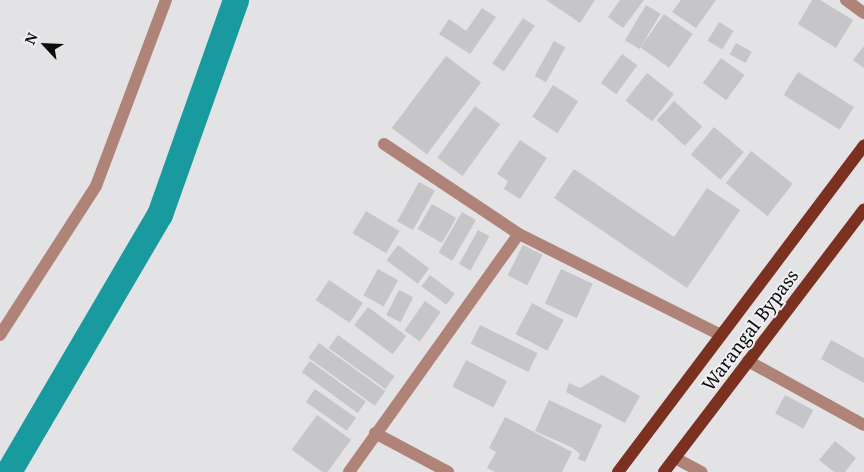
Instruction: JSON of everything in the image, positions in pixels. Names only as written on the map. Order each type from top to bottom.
[{"type":"main road","points":[[618,472],[864,145]]},
{"type":"main road","name":"Warangal Bypass","points":[[664,472],[748,361],[859,222],[864,209]]},
{"type":"street","points":[[0,334],[96,186],[166,0]]},
{"type":"street","points":[[846,0],[864,13]]},
{"type":"street","points":[[384,144],[518,234],[722,335]]},
{"type":"street","points":[[349,472],[518,234]]},
{"type":"street","points":[[748,361],[864,425]]},
{"type":"street","points":[[375,433],[448,472]]},
{"type":"street","points":[[675,458],[701,472]]},
{"type":"building","points":[[546,0],[595,0],[580,23]]},
{"type":"building","points":[[620,0],[644,0],[623,28],[608,17]]},
{"type":"building","points":[[681,0],[716,0],[696,28],[672,12]]},
{"type":"building","points":[[812,0],[820,0],[853,20],[836,48],[798,24]]},
{"type":"building","points":[[646,5],[661,14],[639,49],[625,40]]},
{"type":"building","points":[[482,8],[496,17],[470,54],[439,34],[449,19],[466,31]]},
{"type":"building","points":[[664,14],[693,34],[669,68],[640,48]]},
{"type":"building","points":[[523,18],[535,26],[504,71],[492,64]]},
{"type":"building","points":[[719,22],[734,31],[722,50],[708,41]]},
{"type":"building","points":[[554,41],[565,47],[546,82],[535,76]]},
{"type":"building","points":[[736,43],[752,52],[745,63],[730,54]]},
{"type":"building","points":[[864,46],[864,68],[853,60]]},
{"type":"building","points":[[622,54],[637,65],[616,94],[601,83]]},
{"type":"building","points":[[446,56],[481,82],[427,154],[392,128]]},
{"type":"building","points":[[721,58],[744,75],[726,100],[703,83]]},
{"type":"building","points":[[798,72],[854,107],[840,130],[784,95]]},
{"type":"building","points":[[647,73],[674,94],[652,122],[625,101]]},
{"type":"building","points":[[553,85],[578,101],[557,133],[532,117]]},
{"type":"building","points":[[674,101],[702,126],[685,146],[657,120]]},
{"type":"building","points":[[475,106],[500,124],[462,176],[437,158]]},
{"type":"building","points":[[714,127],[744,152],[721,180],[691,155]]},
{"type":"building","points":[[520,140],[547,158],[520,199],[504,189],[508,181],[497,174]]},
{"type":"building","points":[[751,151],[793,184],[768,216],[726,183]]},
{"type":"building","points":[[574,169],[674,237],[707,188],[740,210],[687,288],[554,198]]},
{"type":"building","points":[[419,182],[435,191],[413,230],[397,221]]},
{"type":"building","points":[[432,204],[456,218],[442,243],[418,229]]},
{"type":"building","points":[[366,211],[399,231],[386,253],[353,233]]},
{"type":"building","points":[[462,212],[476,220],[452,261],[438,253]]},
{"type":"building","points":[[478,230],[489,236],[470,270],[459,264]]},
{"type":"building","points":[[398,245],[429,268],[418,284],[387,260]]},
{"type":"building","points":[[523,245],[543,255],[527,285],[508,275]]},
{"type":"building","points":[[378,269],[398,280],[384,306],[363,295]]},
{"type":"building","points":[[561,269],[593,284],[577,318],[545,303]]},
{"type":"building","points":[[430,275],[455,294],[446,305],[422,286]]},
{"type":"building","points":[[329,280],[363,303],[350,323],[316,300]]},
{"type":"building","points":[[399,290],[413,297],[401,322],[386,315]]},
{"type":"building","points":[[425,301],[441,312],[420,341],[404,330]]},
{"type":"building","points":[[532,303],[564,320],[547,351],[516,334]]},
{"type":"building","points":[[368,307],[406,336],[392,354],[354,325]]},
{"type":"building","points":[[480,325],[538,353],[528,372],[471,344]]},
{"type":"building","points":[[338,335],[395,376],[385,389],[329,348]]},
{"type":"building","points":[[831,340],[864,358],[864,383],[821,359]]},
{"type":"building","points":[[319,343],[385,391],[375,406],[308,358]]},
{"type":"building","points":[[466,360],[507,381],[493,408],[452,387]]},
{"type":"building","points":[[310,361],[366,402],[358,413],[302,372]]},
{"type":"building","points":[[602,375],[640,396],[625,423],[566,392],[569,383],[580,388]]},
{"type":"building","points":[[315,389],[356,418],[347,431],[306,402]]},
{"type":"building","points":[[785,395],[813,410],[803,429],[775,414]]},
{"type":"building","points":[[549,400],[602,425],[585,462],[578,459],[580,454],[573,448],[535,431]]},
{"type":"building","points":[[317,415],[351,440],[328,472],[322,472],[292,450]]},
{"type":"building","points":[[505,417],[572,452],[562,472],[495,472],[487,468],[496,452],[489,448]]},
{"type":"building","points":[[835,441],[856,458],[845,472],[834,472],[819,460]]},
{"type":"waterway","points":[[9,472],[160,215],[236,0]]}]
